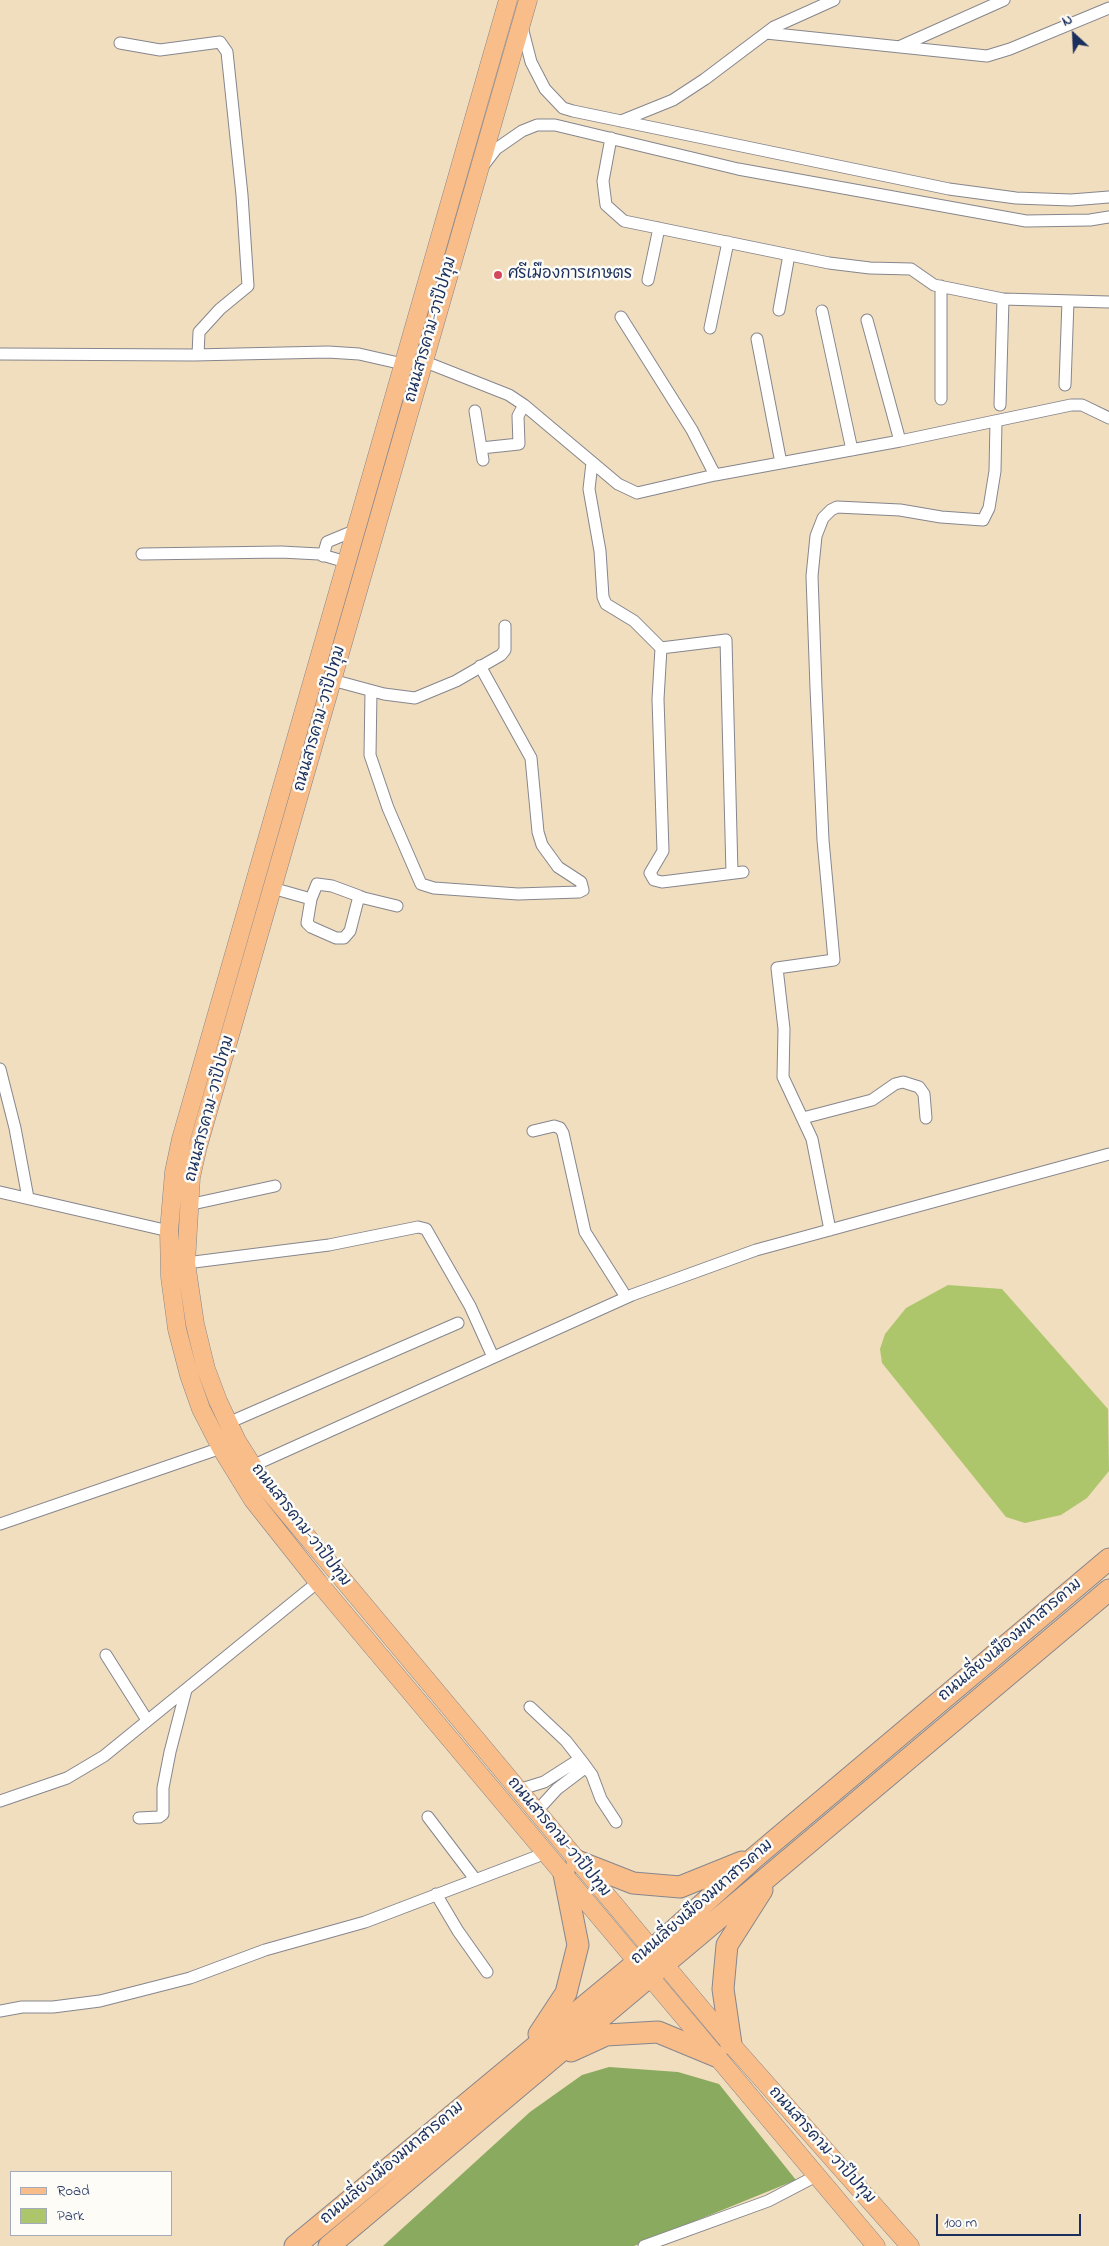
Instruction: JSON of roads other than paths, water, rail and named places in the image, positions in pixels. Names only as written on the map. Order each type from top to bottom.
[{"type":"highway","name":"ถนนเลี่ยงเมืองมหาสารคาม","points":[[650,1963],[754,1858],[1109,1558]]},
{"type":"highway","name":"ถนนเลี่ยงเมืองมหาสารคาม","points":[[295,2246],[534,2059],[650,1963],[773,1873],[1109,1590]]},
{"type":"highway","points":[[534,2059],[566,1993],[578,1945],[571,1867],[634,1883],[680,1887],[754,1858]]},
{"type":"highway","points":[[534,2059],[606,2035],[658,2032],[723,2050],[723,1989],[727,1945],[773,1873]]},
{"type":"highway","name":"ถนนเลี่ยงเมืองมหาสารคาม","points":[[329,2246],[534,2059]]},
{"type":"main road","name":"ถนนสารคาม-วาปีปทุม","points":[[508,0],[181,1139],[174,1172],[169,1231],[170,1277],[177,1329],[189,1375],[201,1408],[221,1448],[253,1500],[318,1582],[546,1853],[571,1867]]},
{"type":"main road","name":"ถนนสารคาม-วาปีปทุม","points":[[528,0],[198,1146],[191,1177],[188,1205],[186,1263],[195,1324],[206,1369],[228,1423],[268,1490],[536,1812],[571,1867],[723,2050],[816,2176],[876,2246]]},
{"type":"main road","points":[[277,805],[294,810]]},
{"type":"main road","points":[[376,1650],[390,1638]]},
{"type":"main road","name":"ถนนสารคาม-วาปีปทุม","points":[[723,2050],[910,2246]]},
{"type":"street","points":[[621,122],[673,100],[705,79],[774,27],[834,0]]},
{"type":"street","points":[[899,47],[1004,0]]},
{"type":"street","points":[[766,33],[987,56],[1010,49],[1109,8]]},
{"type":"street","points":[[521,23],[531,62],[545,89],[563,108],[572,111],[957,190],[1016,198],[1071,200],[1109,197]]},
{"type":"street","points":[[120,43],[160,50],[220,42],[227,52],[242,194],[248,286],[220,309],[199,332],[198,355]]},
{"type":"street","points":[[479,171],[496,149],[510,138],[537,125],[555,125],[738,169],[1026,221],[1090,220],[1109,217]]},
{"type":"street","points":[[611,138],[603,181],[606,205],[624,221],[828,263],[870,268],[911,269],[934,285],[1003,299],[1109,302]]},
{"type":"street","points":[[648,280],[659,228]]},
{"type":"street","points":[[710,328],[728,242]]},
{"type":"street","points":[[779,310],[789,255]]},
{"type":"street","points":[[941,286],[941,399]]},
{"type":"street","points":[[1000,405],[1003,299]]},
{"type":"street","points":[[1065,384],[1068,301]]},
{"type":"street","points":[[822,312],[852,450]]},
{"type":"street","points":[[621,317],[692,430],[715,474]]},
{"type":"street","points":[[867,320],[900,441]]},
{"type":"street","points":[[757,340],[781,463]]},
{"type":"street","points":[[0,354],[198,355],[328,352],[404,360]]},
{"type":"street","points":[[423,361],[509,395],[524,405],[618,484],[637,493],[715,474],[900,441],[1072,405],[1086,407],[1109,418]]},
{"type":"street","points":[[481,448],[519,444],[518,416],[524,405]]},
{"type":"street","points":[[475,411],[483,460]]},
{"type":"street","points":[[830,1230],[812,1139],[783,1077],[784,1029],[777,968],[834,960],[823,840],[816,688],[812,576],[816,536],[823,518],[837,507],[900,510],[942,517],[983,520],[989,508],[995,471],[996,421]]},
{"type":"street","points":[[592,463],[589,490],[600,551],[603,597],[606,604],[634,621],[661,648],[658,699],[663,851],[650,873],[654,880],[662,882],[738,872],[726,640],[661,648]]},
{"type":"street","points":[[323,556],[327,542],[356,530]]},
{"type":"street","points":[[142,554],[281,552],[323,556],[346,562]]},
{"type":"street","points":[[332,680],[372,691],[415,698],[456,681],[505,650],[505,626]]},
{"type":"street","points":[[372,691],[370,755],[388,808],[421,884],[434,888],[518,894],[579,892],[582,890],[581,882],[558,867],[542,845],[538,832],[531,758],[480,666]]},
{"type":"street","points":[[359,896],[350,931],[341,938],[308,925],[306,919],[317,884],[332,886],[359,896],[397,906]]},
{"type":"street","points":[[272,888],[311,899]]},
{"type":"street","points":[[0,1069],[15,1128],[28,1198]]},
{"type":"street","points":[[802,1118],[872,1100],[895,1084],[903,1082],[919,1088],[924,1094],[926,1118]]},
{"type":"street","points":[[533,1130],[554,1126],[560,1128],[563,1133],[585,1232],[626,1298]]},
{"type":"street","points":[[252,1466],[626,1298],[756,1250],[1109,1154]]},
{"type":"street","points":[[188,1205],[275,1186]]},
{"type":"street","points":[[0,1192],[169,1231]]},
{"type":"street","points":[[186,1263],[329,1245],[418,1227],[426,1229],[470,1306],[493,1357]]},
{"type":"street","points":[[228,1423],[458,1323]]},
{"type":"street","points":[[0,1524],[221,1448]]},
{"type":"street","points":[[0,1801],[67,1778],[104,1756],[318,1582]]},
{"type":"street","points":[[106,1655],[147,1720]]},
{"type":"street","points":[[139,1818],[159,1817],[163,1814],[164,1788],[170,1752],[186,1690]]},
{"type":"street","points":[[530,1707],[566,1741],[592,1775],[601,1799],[616,1822]]},
{"type":"street","points":[[518,1790],[544,1782],[583,1763]]},
{"type":"street","points":[[536,1812],[583,1763]]},
{"type":"street","points":[[428,1817],[475,1879]]},
{"type":"street","points":[[0,2011],[22,2007],[52,2008],[100,2001],[190,1978],[265,1950],[366,1922],[546,1853]]},
{"type":"street","points":[[436,1894],[458,1931],[487,1972]]},
{"type":"street","points":[[644,2246],[768,2200],[816,2176]]},
{"type":"place","name":"ศรีเมืองการเกษตร","points":[[498,275]]}]
